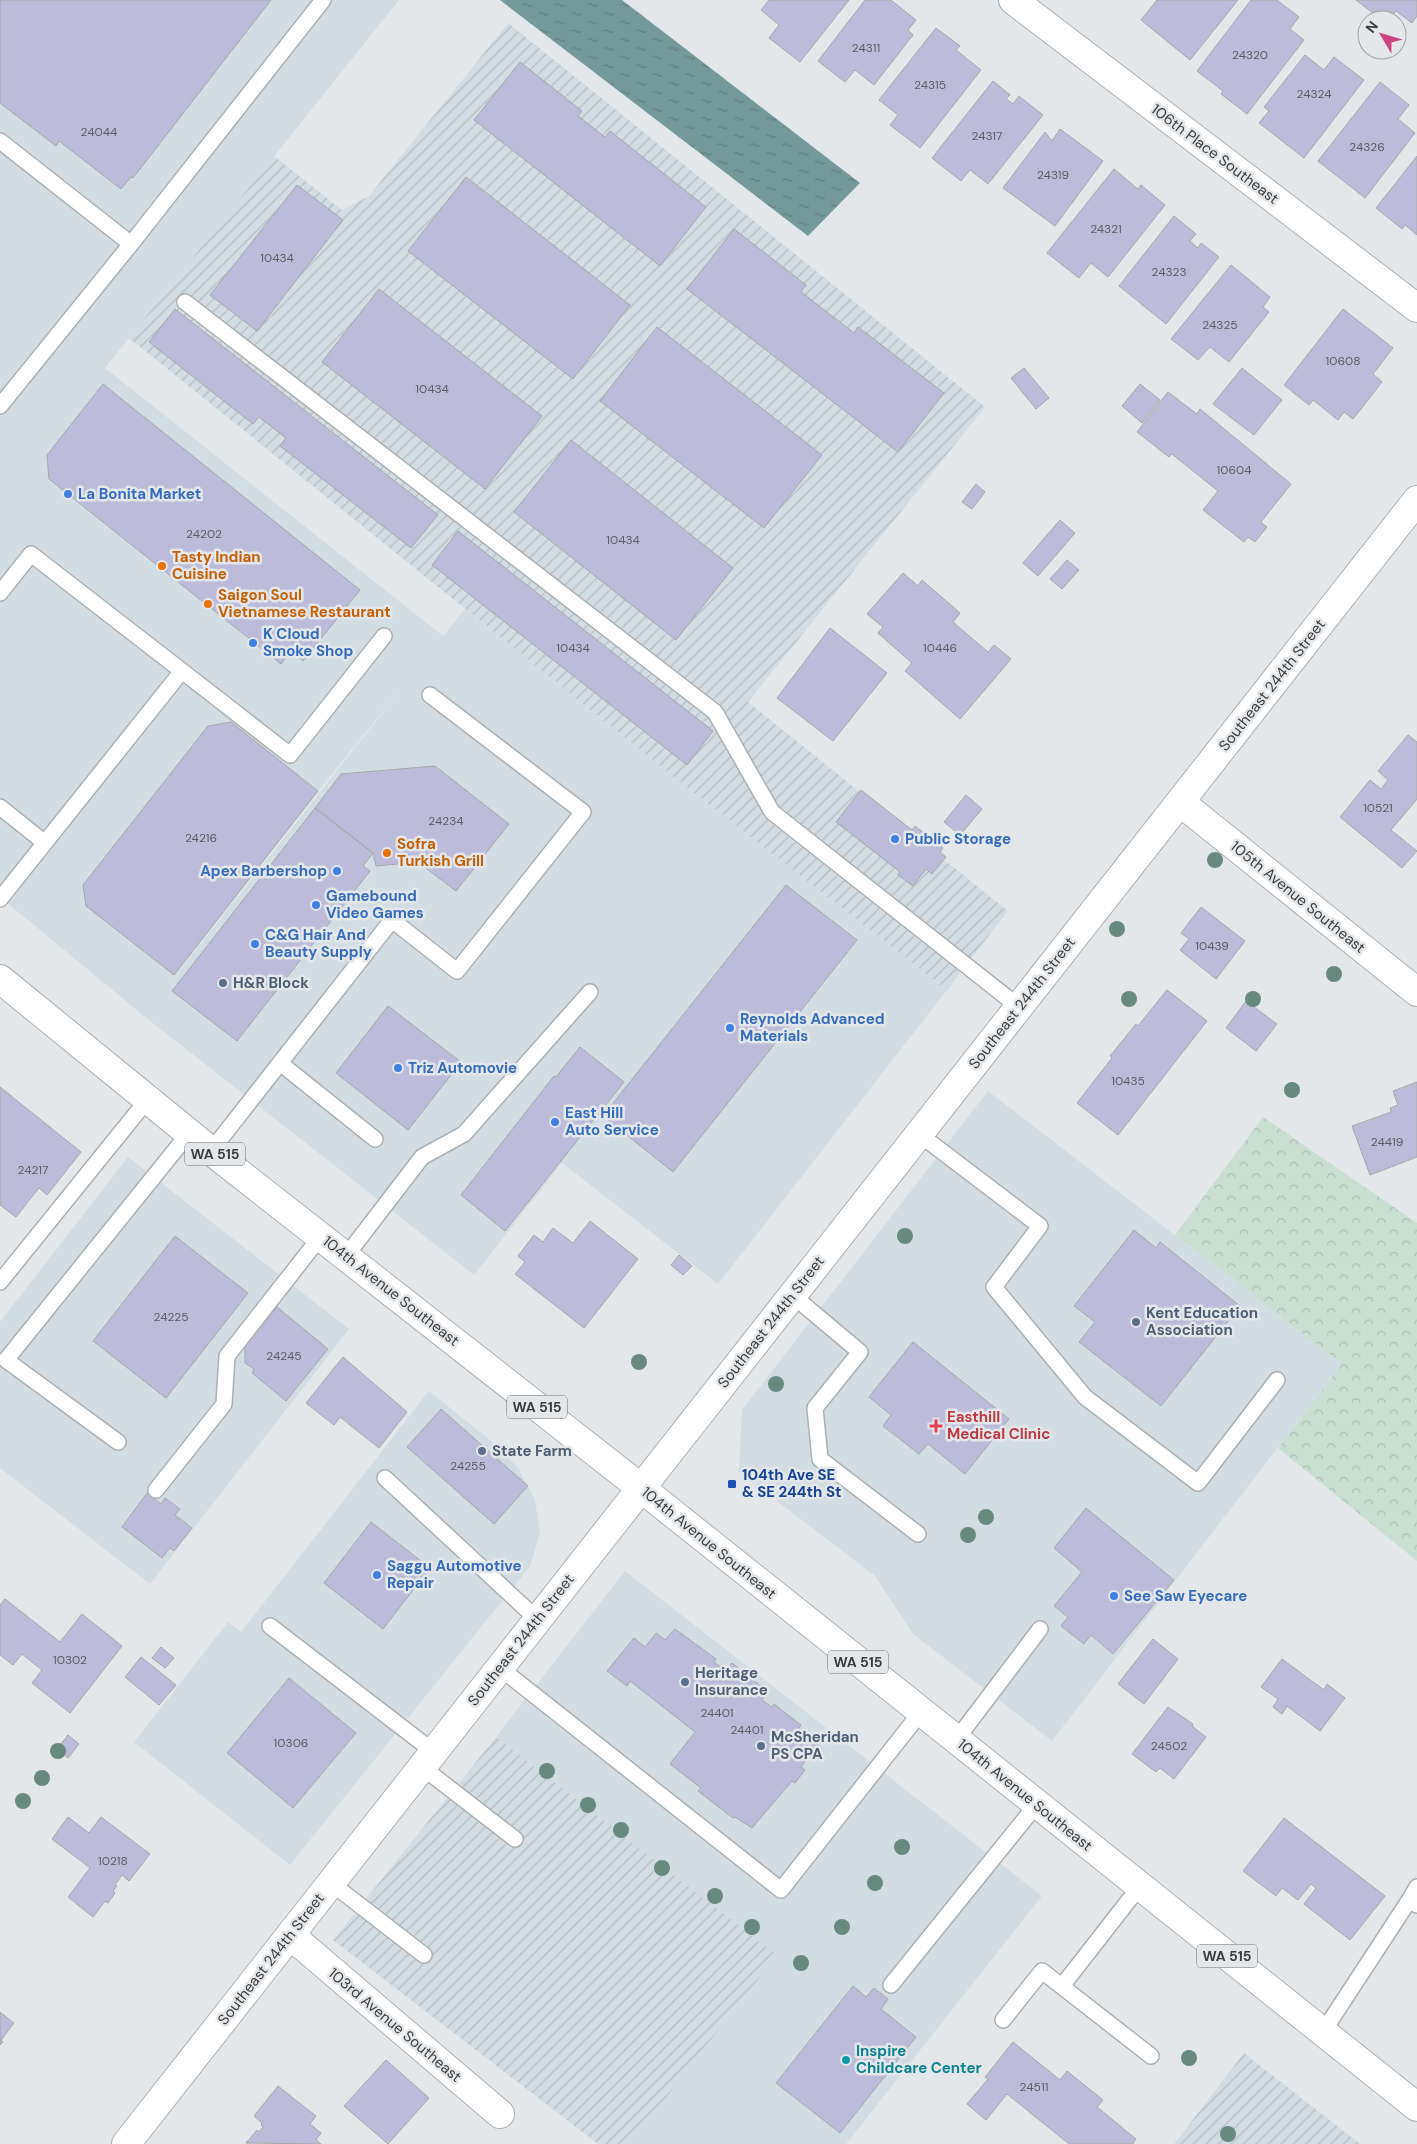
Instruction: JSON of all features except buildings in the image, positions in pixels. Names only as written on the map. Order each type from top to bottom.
[{"type":"street","name":"106th Place Southeast","points":[[1013,0],[1417,308]]},
{"type":"street","name":"Southeast 244th Street","points":[[126,2144],[1180,802],[1413,514]]},
{"type":"street","name":"105th Avenue Southeast","points":[[1180,802],[1417,992]]},
{"type":"street","name":"104th Avenue Southeast","points":[[0,979],[188,1133],[640,1488],[1417,2107]]},
{"type":"street","name":"103rd Avenue Southeast","points":[[290,1935],[500,2114]]},
{"type":"lane","points":[[0,406],[131,244],[323,0]]},
{"type":"lane","points":[[0,141],[131,244]]},
{"type":"lane","points":[[185,302],[715,712],[772,812],[1019,1007]]},
{"type":"lane","points":[[0,593],[31,554],[290,756],[384,636]]},
{"type":"lane","points":[[0,900],[182,670]]},
{"type":"lane","points":[[211,1151],[392,920],[457,971],[583,812],[430,695]]},
{"type":"lane","points":[[0,807],[45,843]]},
{"type":"lane","points":[[346,1256],[422,1157],[464,1134],[590,992]]},
{"type":"lane","points":[[280,1063],[375,1139]]},
{"type":"lane","points":[[0,1282],[148,1100]]},
{"type":"lane","points":[[118,1442],[6,1360],[188,1133]]},
{"type":"lane","points":[[918,1134],[1040,1226],[994,1287],[1085,1397],[1198,1483],[1277,1380]]},
{"type":"lane","points":[[156,1490],[224,1404],[227,1356],[321,1236]]},
{"type":"lane","points":[[792,1295],[860,1352],[815,1408],[820,1459],[918,1534]]},
{"type":"lane","points":[[385,1478],[538,1620]]},
{"type":"lane","points":[[270,1626],[428,1759],[515,1839]]},
{"type":"lane","points":[[956,1740],[1040,1629]]},
{"type":"lane","points":[[500,1668],[782,1890],[921,1712]]},
{"type":"lane","points":[[892,1985],[1037,1804]]},
{"type":"lane","points":[[330,1883],[424,1956]]},
{"type":"lane","points":[[1062,1986],[1140,1886]]},
{"type":"lane","points":[[1323,2032],[1415,1897]]},
{"type":"lane","points":[[1003,2020],[1042,1971],[1151,2056]]},
{"type":"shaded area","points":[[0,0],[399,0],[105,368],[443,636],[465,609],[680,782],[947,990],[718,1284],[562,1163],[474,1275],[144,1016],[0,897]],"holes":[[[409,679],[158,998],[311,800]]]},
{"type":"shaded area","points":[[508,23],[985,407],[748,702],[1008,911],[947,990],[680,782],[129,338],[274,156],[342,210],[369,196]]},
{"type":"shaded area","points":[[988,1091],[1342,1364],[1052,1741],[913,1634],[875,1576],[739,1472],[742,1410]]},
{"type":"shaded area","points":[[128,1157],[349,1329],[150,1584],[0,1468],[0,1322]]},
{"type":"shaded area","points":[[429,1391],[495,1444],[519,1469],[535,1500],[540,1533],[530,1566],[290,1865],[134,1742],[228,1622],[241,1632]]},
{"type":"shaded area","points":[[625,1571],[1042,1896],[846,2144],[630,2144],[776,1955],[496,1737]]},
{"type":"shaded area","points":[[496,1737],[777,1955],[630,2144],[598,2144],[333,1940]]},
{"type":"shaded area","points":[[1244,2053],[1360,2144],[1174,2144]]},
{"type":"green space","points":[[1263,1117],[1417,1223],[1417,1561],[1278,1448],[1342,1364],[1175,1235]]},
{"type":"water","points":[[500,0],[622,0],[860,183],[808,236]]},
{"type":"place","name":"La Bonita Market","points":[[68,494]]},
{"type":"place","name":"Tasty Indian Cuisine","points":[[162,566]]},
{"type":"place","name":"Saigon Soul Vietnamese Restaurant","points":[[208,604]]},
{"type":"place","name":"K Cloud Smoke Shop","points":[[253,643]]},
{"type":"place","name":"Public Storage","points":[[895,839]]},
{"type":"place","name":"Sofra Turkish Grill","points":[[387,853]]},
{"type":"place","name":"Apex Barbershop","points":[[337,871]]},
{"type":"place","name":"Gamebound Video Games","points":[[316,905]]},
{"type":"place","name":"C&G Hair And Beauty Supply","points":[[255,944]]},
{"type":"place","name":"H&R Block","points":[[223,983]]},
{"type":"place","name":"Reynolds Advanced Materials","points":[[730,1028]]},
{"type":"place","name":"Triz Automovie","points":[[398,1068]]},
{"type":"place","name":"East Hill Auto Service","points":[[555,1122]]},
{"type":"place","name":"Kent Education Association","points":[[1136,1322]]},
{"type":"place","name":"Easthill Medical Clinic","points":[[936,1426]]},
{"type":"place","name":"State Farm","points":[[482,1451]]},
{"type":"place","name":"104th Ave SE & SE 244th St","points":[[732,1484]]},
{"type":"place","name":"Saggu Automotive Repair","points":[[377,1575]]},
{"type":"place","name":"See Saw Eyecare","points":[[1114,1596]]},
{"type":"place","name":"Heritage Insurance","points":[[685,1682]]},
{"type":"place","name":"McSheridan PS CPA","points":[[761,1746]]},
{"type":"place","name":"Inspire Childcare Center","points":[[846,2060]]}]
